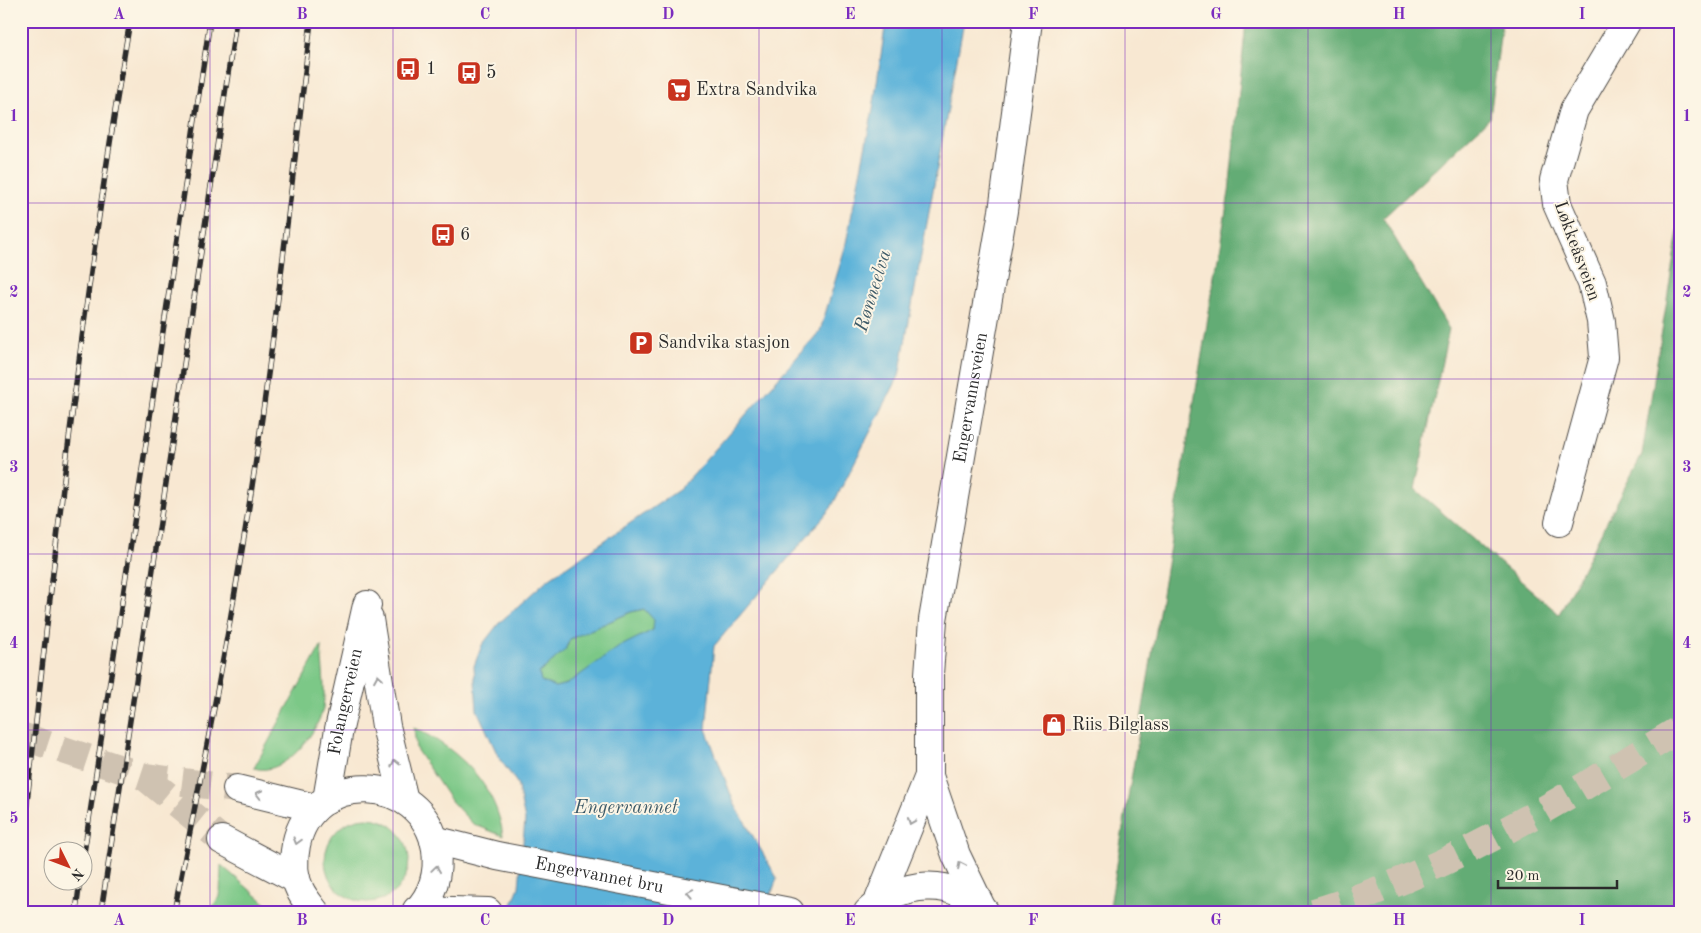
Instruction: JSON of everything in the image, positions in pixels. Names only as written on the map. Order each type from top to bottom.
[{"type":"main road","name":"Engervannsveien","points":[[983,910],[956,855],[929,776],[929,674],[933,620],[1003,211],[1028,21]]},
{"type":"main road","name":"Løkkeåsveien","points":[[1559,522],[1604,357],[1601,321],[1592,282],[1557,204],[1554,180],[1574,110],[1627,21]]},
{"type":"main road","name":"Folangerveien","points":[[321,804],[367,605],[386,726],[404,800]]},
{"type":"main road","name":"Engervannsveien","points":[[874,906],[929,776]]},
{"type":"main road","points":[[237,788],[321,804]]},
{"type":"main road","points":[[315,912],[300,891],[293,857],[303,824],[321,804],[352,790],[372,789],[384,790],[404,800],[425,821],[434,840],[438,861],[436,876],[431,891],[416,911]]},
{"type":"main road","points":[[222,840],[296,879]]},
{"type":"main road","name":"Engervannet bru","points":[[434,840],[497,856],[790,912]]},
{"type":"main road","points":[[874,906],[905,888],[933,886],[959,893],[983,910]]},
{"type":"main road","points":[[416,911],[486,911]]},
{"type":"green space","points":[[1246,21],[1502,21],[1490,118],[1383,218],[1449,329],[1415,489],[1559,614],[1642,454],[1680,219],[1680,912],[1109,912],[1229,192]]},
{"type":"green space","points":[[644,609],[655,620],[653,630],[567,684],[555,687],[541,681],[539,673],[565,650],[570,639],[631,612]]},
{"type":"green space","points":[[321,646],[324,701],[320,718],[314,729],[307,741],[287,760],[265,769],[254,768]]},
{"type":"green space","points":[[414,728],[446,747],[473,771],[493,801],[503,836],[473,824],[452,802],[416,749]]},
{"type":"green space","points":[[367,818],[383,821],[397,830],[406,844],[409,860],[406,876],[397,890],[383,899],[367,902],[351,899],[337,890],[328,876],[325,860],[328,844],[337,830],[351,821]]},
{"type":"green space","points":[[221,865],[274,912],[208,912],[220,897]]},
{"type":"water","name":"Engervannet","points":[[886,21],[964,21],[899,376],[831,508],[714,646],[706,729],[734,803],[777,878],[765,912],[509,912],[519,887],[525,820],[517,783],[499,758],[477,710],[474,666],[482,645],[499,623],[547,580],[680,489],[820,331],[845,248],[873,109]],"holes":[[[644,609],[654,620],[653,630],[619,647],[567,684],[555,687],[541,681],[539,673],[565,650],[570,639],[631,612]]]},
{"type":"tunnel","points":[[1314,912],[1363,896],[1457,855],[1548,807],[1680,729]]},
{"type":"tunnel","points":[[21,736],[145,777],[237,789]]},
{"type":"tunnel","points":[[145,777],[222,840]]},
{"type":"railway","points":[[21,856],[69,438],[97,229],[130,21]]},
{"type":"railway","points":[[86,840],[210,21]]},
{"type":"railway","points":[[101,912],[236,21]]},
{"type":"railway","points":[[174,912],[223,659],[249,506],[275,325],[311,21]]},
{"type":"railway","points":[[76,912],[79,890]]},
{"type":"place","name":"1","points":[[408,69]]},
{"type":"place","name":"5","points":[[469,73]]},
{"type":"place","name":"Extra Sandvika","points":[[679,90]]},
{"type":"place","name":"6","points":[[443,235]]},
{"type":"place","name":"Sandvika stasjon","points":[[641,343]]},
{"type":"place","name":"Riis Bilglass","points":[[1054,725]]},
{"type":"water label","name":"Rønneelva","points":[[874,291]]}]
